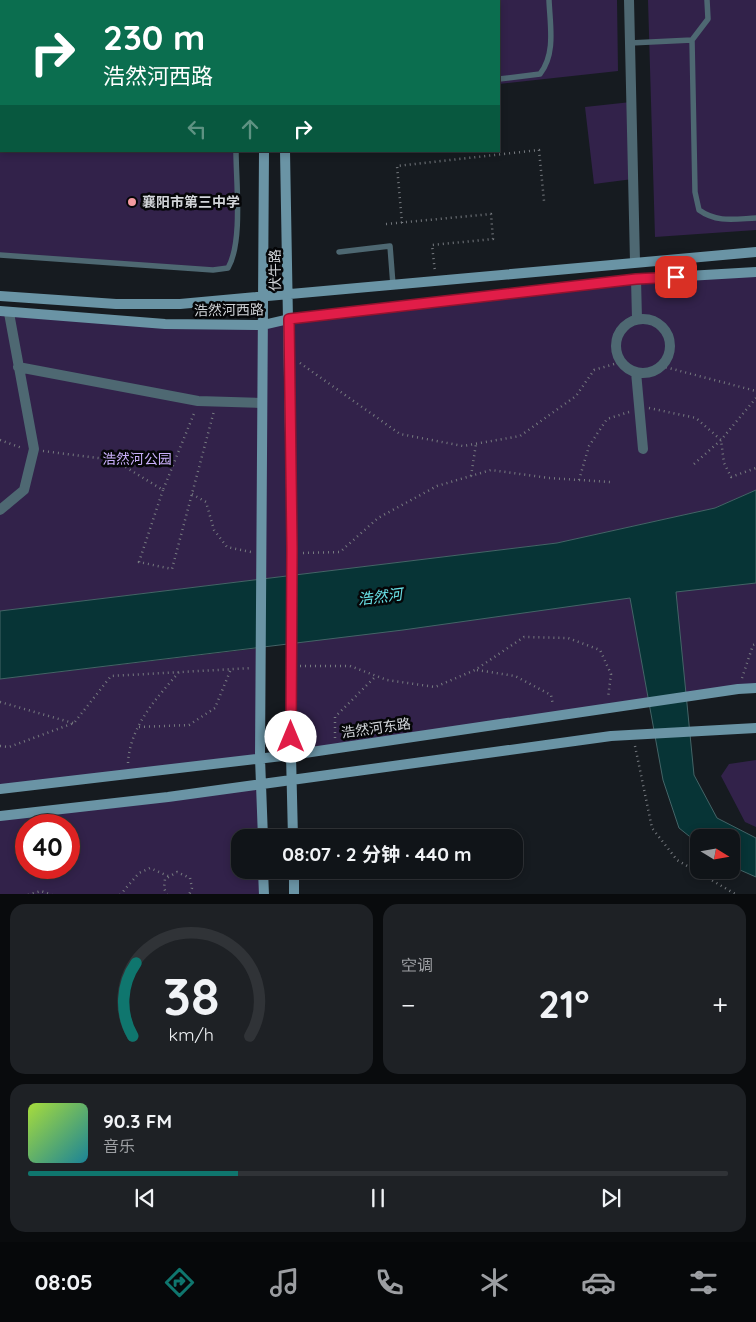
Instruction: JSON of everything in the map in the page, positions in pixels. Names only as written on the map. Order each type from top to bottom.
[{"type":"street","points":[[629,0],[635,262]]},
{"type":"street","points":[[263,829],[260,758],[264,152]]},
{"type":"street","name":"伏牛路","points":[[285,152],[289,294],[292,557],[291,754],[294,829]]},
{"type":"street","name":"浩然河西路","points":[[0,296],[116,304],[180,304],[756,252]]},
{"type":"street","name":"浩然河西路","points":[[5,312],[165,324],[263,325],[289,319],[636,279],[756,272]]},
{"type":"street","points":[[636,279],[637,319]]},
{"type":"street","points":[[0,510],[24,490],[34,449],[5,312]]},
{"type":"street","points":[[637,319],[655,321],[668,334],[670,351],[661,366],[644,373],[636,372],[621,362],[617,354],[618,336],[622,328],[637,319]]},
{"type":"street","points":[[18,367],[198,401],[262,403]]},
{"type":"street","points":[[636,372],[643,449]]},
{"type":"street","name":"浩然河东路","points":[[0,789],[291,754],[738,689],[756,688]]},
{"type":"street","points":[[0,816],[262,784],[632,735],[756,728]]},
{"type":"street","points":[[263,879],[264,894]]},
{"type":"street","points":[[294,879],[294,894]]},
{"type":"lane","points":[[500,79],[540,74],[548,64],[550,52],[549,0]]},
{"type":"lane","points":[[707,0],[708,19],[692,40],[695,192],[699,210],[709,217],[721,220],[756,218]]},
{"type":"lane","points":[[630,43],[692,40]]},
{"type":"lane","points":[[0,256],[213,270],[228,268],[235,256],[236,152]]},
{"type":"lane","points":[[339,252],[390,246],[393,284]]},
{"type":"path","points":[[402,223],[397,166],[538,150],[544,201]]},
{"type":"path","points":[[386,224],[491,214],[493,239],[432,245],[436,281]]},
{"type":"path","points":[[289,355],[400,434],[464,446],[520,436],[576,396],[594,370],[621,362]]},
{"type":"path","points":[[661,366],[756,391]]},
{"type":"path","points":[[694,464],[721,440],[756,398]]},
{"type":"path","points":[[198,401],[163,490],[139,562],[172,569],[217,402]]},
{"type":"path","points":[[0,440],[34,449],[114,460],[163,490]]},
{"type":"path","points":[[721,440],[724,463],[731,477],[756,468]]},
{"type":"path","points":[[472,476],[476,444]]},
{"type":"path","points":[[292,557],[340,552],[378,518],[437,486],[490,470],[610,482]]},
{"type":"path","points":[[192,494],[206,502],[214,530],[227,547],[261,557]]},
{"type":"path","points":[[292,663],[350,666],[387,680],[435,687],[475,670],[524,637],[568,638],[600,650],[610,674],[607,708]]},
{"type":"path","points":[[738,689],[753,644],[756,644]]},
{"type":"path","points":[[0,746],[9,747],[74,723],[111,676],[231,669],[261,664]]},
{"type":"path","points":[[139,727],[189,724],[216,708],[231,669]]},
{"type":"path","points":[[475,670],[515,676],[550,695],[555,716]]},
{"type":"path","points":[[127,774],[129,752],[144,712],[178,672]]},
{"type":"path","points":[[335,748],[335,717],[376,676]]},
{"type":"path","points":[[0,702],[74,723]]},
{"type":"path","points":[[632,735],[652,828],[677,860],[737,894]]},
{"type":"path","points":[[120,894],[139,873],[150,868],[168,876]]},
{"type":"path","points":[[167,894],[164,884],[168,876],[177,872],[186,875],[191,883],[189,894]]},
{"type":"path","points":[[28,894],[41,891],[52,894]]},
{"type":"green space","points":[[500,0],[617,0],[618,71],[500,84]]},
{"type":"green space","points":[[648,0],[756,0],[756,230],[655,237]]},
{"type":"green space","points":[[631,102],[633,179],[594,184],[585,107]]},
{"type":"green space","name":"襄阳市第三中学","points":[[0,152],[236,152],[237,238],[228,268],[213,270],[0,255]]},
{"type":"green space","name":"浩然河公园","points":[[756,272],[756,490],[715,508],[557,543],[0,611],[0,311],[165,324],[289,319],[636,279]]},
{"type":"green space","points":[[756,583],[756,688],[291,755],[292,641]]},
{"type":"green space","points":[[261,648],[260,758],[0,789],[0,679]]},
{"type":"green space","points":[[756,760],[756,827],[745,822],[721,776],[729,764]]},
{"type":"green space","points":[[262,784],[263,829],[231,829],[231,879],[263,879],[264,894],[0,894],[0,816],[15,814],[15,879],[80,879],[80,814],[16,814]]},
{"type":"water","name":"浩然河","points":[[756,490],[756,583],[676,592],[694,775],[717,818],[738,829],[690,829],[690,837],[679,828],[663,780],[630,598],[403,630],[0,679],[0,611],[557,543],[715,508]]},
{"type":"water","points":[[740,830],[756,838],[756,877],[740,870]]},
{"type":"place","name":"襄阳市第三中学","points":[[132,202]]},
{"type":"route","points":[[291,737],[292,548],[289,319],[636,279],[676,277]]}]
